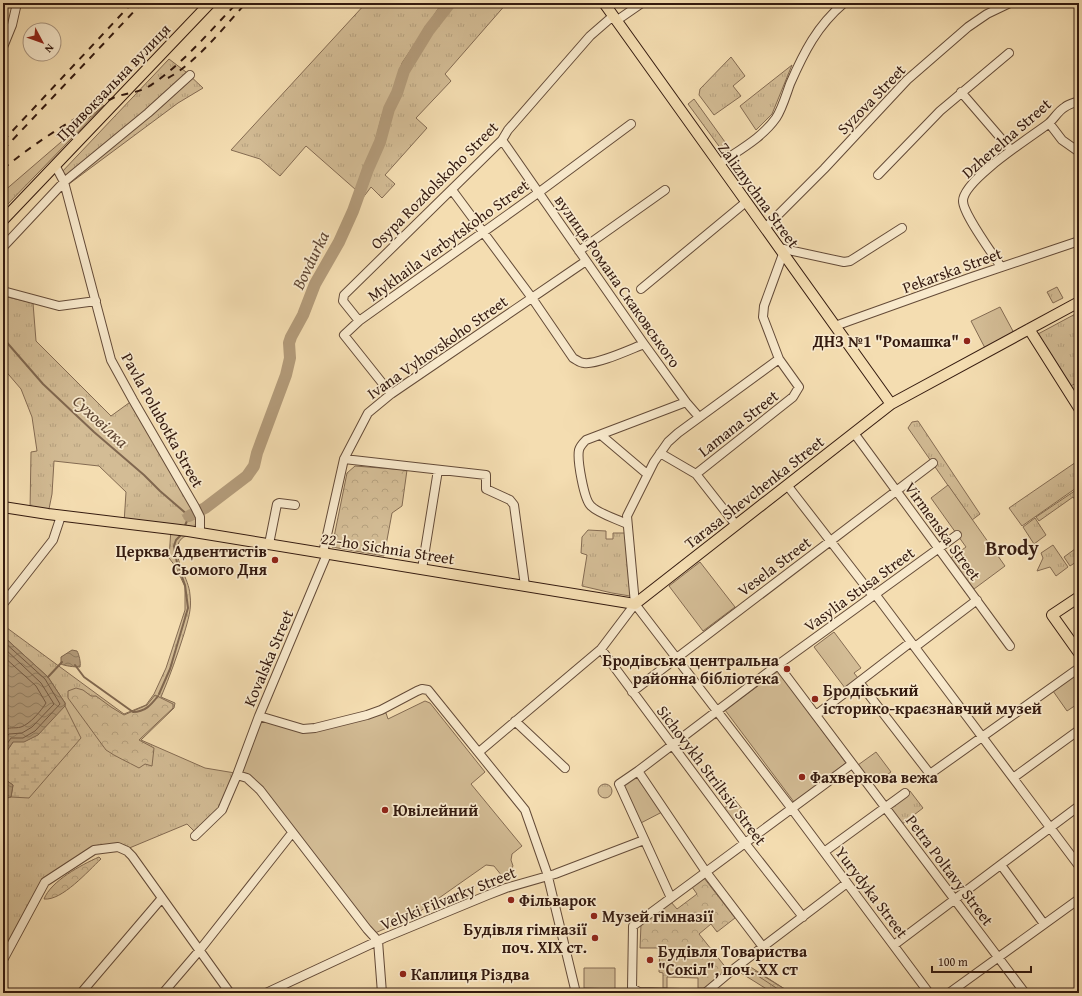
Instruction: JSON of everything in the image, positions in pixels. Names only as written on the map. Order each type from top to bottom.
[{"type":"main road","name":"Привокзальна вулиця","points":[[3,220],[210,3]]},
{"type":"main road","name":"Zaliznychna Street","points":[[604,3],[891,404]]},
{"type":"main road","name":"Tarasa Shevchenka Street","points":[[635,604],[891,404],[1079,302]]},
{"type":"main road","points":[[1029,329],[1079,408]]},
{"type":"main road","name":"22-ho Sichnia Street","points":[[3,507],[61,516],[184,530],[635,604]]},
{"type":"main road","points":[[1079,597],[1052,616],[1079,653]]},
{"type":"street","points":[[3,47],[12,25],[17,3]]},
{"type":"street","name":"Osypa Rozdolskoho Street","points":[[359,321],[343,301],[344,295],[502,140],[508,130],[590,36],[614,18],[642,3]]},
{"type":"street","points":[[719,164],[759,136],[776,117],[795,72],[809,44],[820,26],[844,3]]},
{"type":"street","name":"Syzova Street","points":[[765,228],[824,169],[907,80],[974,23],[987,14],[1010,3]]},
{"type":"street","points":[[878,175],[940,111],[1009,53]]},
{"type":"street","points":[[3,247],[64,182],[148,114],[190,76]]},
{"type":"street","points":[[961,92],[1011,150]]},
{"type":"street","name":"Dzherelna Street","points":[[1001,267],[970,219],[963,202],[964,194],[989,168],[1011,150],[1049,124],[1064,107],[1079,101]]},
{"type":"street","name":"Mykhaila Verbytskoho Street","points":[[391,394],[344,335],[359,321],[538,193],[631,124]]},
{"type":"street","points":[[1049,124],[1062,140],[1079,152]]},
{"type":"street","name":"вулиця Романа Скаковського","points":[[502,140],[644,344],[686,402],[699,417]]},
{"type":"street","name":"Pavla Polubotka Street","points":[[55,165],[64,182],[111,360],[132,400],[198,513],[200,533]]},
{"type":"street","points":[[452,190],[532,298],[573,358],[586,364],[608,359],[644,344]]},
{"type":"street","points":[[579,251],[665,190]]},
{"type":"street","points":[[641,289],[746,202]]},
{"type":"street","points":[[717,711],[635,604],[627,516],[647,474],[668,442],[699,417],[779,359],[763,317],[764,306],[781,251],[844,262],[850,261],[902,228]]},
{"type":"street","name":"Pekarska Street","points":[[834,326],[1079,241]]},
{"type":"street","name":"Ivana Vyhovskoho Street","points":[[325,553],[344,459],[368,413],[391,394],[586,261]]},
{"type":"street","points":[[3,291],[59,306],[96,301]]},
{"type":"street","name":"Lamana Street","points":[[736,525],[696,474],[794,397],[799,387],[779,359]]},
{"type":"street","points":[[627,524],[590,506],[587,500],[579,460],[579,450],[581,444],[586,440],[686,402]]},
{"type":"street","name":"Virmenska Street","points":[[854,433],[1010,646]]},
{"type":"street","points":[[601,435],[647,474]]},
{"type":"street","points":[[660,453],[696,474]]},
{"type":"street","points":[[344,459],[486,475],[486,489],[510,500],[514,505],[525,586]]},
{"type":"street","name":"Vesela Street","points":[[632,692],[933,463]]},
{"type":"street","points":[[422,569],[438,470]]},
{"type":"street","points":[[787,485],[913,645],[1079,866]]},
{"type":"street","points":[[269,544],[278,502],[295,505]]},
{"type":"street","points":[[3,604],[53,540],[61,516]]},
{"type":"street","name":"Vasylia Stusa Street","points":[[644,840],[619,784],[778,664],[957,535]]},
{"type":"street","name":"Kovalska Street","points":[[195,836],[222,810],[238,775],[258,716],[325,553]]},
{"type":"street","points":[[816,714],[859,682],[977,600]]},
{"type":"street","points":[[479,752],[601,649],[635,604]]},
{"type":"street","name":"Sichovykh Striltsiv Street","points":[[601,649],[745,843],[802,916]]},
{"type":"street","name":"Petra Poltavy Street","points":[[778,664],[1025,993]]},
{"type":"street","points":[[859,682],[930,774],[1079,668]]},
{"type":"street","points":[[258,716],[303,729],[315,728],[367,716],[384,709],[417,691],[425,689],[431,693],[525,810],[547,876],[576,993]]},
{"type":"street","name":"Yurydyka Street","points":[[717,711],[929,993]]},
{"type":"street","points":[[515,721],[565,768]]},
{"type":"street","points":[[1013,778],[1079,730]]},
{"type":"street","points":[[680,993],[637,992],[632,988],[633,926],[852,764]]},
{"type":"street","points":[[638,771],[706,872],[763,947]]},
{"type":"street","points":[[238,775],[246,778],[260,790],[367,929],[378,941],[382,993]]},
{"type":"street","points":[[824,852],[905,792]]},
{"type":"street","points":[[894,945],[1079,806]]},
{"type":"street","points":[[163,993],[292,833]]},
{"type":"street","points":[[644,840],[671,898]]},
{"type":"street","name":"Velyki Filvarky Street","points":[[266,993],[416,924],[506,888],[547,876],[644,840]]},
{"type":"street","points":[[3,960],[45,882],[94,850],[118,847],[127,851],[132,856],[230,993]]},
{"type":"street","points":[[1001,865],[1044,924]]},
{"type":"street","points":[[705,993],[735,968],[847,882]]},
{"type":"street","points":[[81,993],[162,898]]},
{"type":"street","points":[[949,993],[1079,899]]},
{"type":"green space","points":[[366,3],[442,3],[402,63],[393,91],[382,115],[373,150],[356,190],[306,146],[280,176],[260,159],[231,150]]},
{"type":"green space","points":[[444,3],[507,3],[445,74],[451,81],[416,118],[427,128],[385,175],[395,184],[382,198],[371,187],[359,203],[342,244],[318,285],[306,315],[293,337],[292,358],[286,382],[261,449],[257,466],[249,478],[200,514],[198,510],[238,481],[245,475],[252,465],[285,374],[288,359],[287,342],[289,336],[305,307],[314,283],[337,241],[374,150],[383,115],[391,99],[404,64],[419,38]]},
{"type":"green space","points":[[731,57],[745,76],[733,86],[741,96],[714,115],[699,95],[700,89]]},
{"type":"green space","points":[[169,59],[203,88],[178,103],[65,187],[60,174]]},
{"type":"green space","points":[[792,65],[772,114],[756,130],[740,106]]},
{"type":"green space","points":[[694,99],[730,149],[724,153],[688,104]]},
{"type":"green space","points":[[104,105],[3,209],[3,192]]},
{"type":"green space","points":[[1057,287],[1063,298],[1053,303],[1047,292]]},
{"type":"green space","points":[[3,296],[33,303],[36,341],[111,416],[133,400],[195,507],[200,533],[181,539],[177,551],[189,589],[189,614],[176,658],[161,697],[175,703],[174,708],[141,740],[205,768],[235,773],[219,807],[195,832],[187,824],[127,849],[107,845],[43,881],[3,956],[3,799],[11,797],[13,785],[3,778],[3,757],[13,742],[38,735],[65,703],[3,636],[3,625],[124,714],[146,705],[154,694],[166,668],[185,610],[185,587],[176,567],[169,558],[171,529],[124,523],[126,492],[99,466],[54,461],[52,494],[48,514],[30,511],[31,452],[37,451],[32,417],[21,389],[3,368]]},
{"type":"green space","points":[[1000,307],[1014,333],[985,348],[971,321]]},
{"type":"green space","points":[[1079,312],[1079,381],[1071,386],[1038,334]]},
{"type":"green space","points":[[918,421],[980,514],[972,520],[908,428],[912,422]]},
{"type":"green space","points":[[1079,460],[1079,486],[1022,526],[1009,508]]},
{"type":"green space","points":[[355,466],[407,470],[402,506],[392,513],[384,556],[332,547],[347,473]]},
{"type":"green space","points":[[948,485],[1005,566],[974,589],[951,558],[966,547],[931,498]]},
{"type":"green space","points":[[1079,488],[1079,505],[1073,497],[1039,521],[1036,517]]},
{"type":"green space","points":[[1035,518],[1046,535],[1034,544],[1023,527]]},
{"type":"green space","points":[[588,530],[606,531],[606,539],[613,539],[613,533],[627,533],[630,596],[582,586],[587,555],[581,553],[582,537]]},
{"type":"green space","points":[[1053,545],[1068,567],[1056,576],[1050,567],[1037,571],[1043,558],[1041,553]]},
{"type":"green space","points":[[1079,546],[1079,560],[1070,566],[1064,557]]},
{"type":"green space","points":[[700,562],[735,607],[703,631],[669,586]]},
{"type":"green space","points":[[834,632],[861,668],[854,673],[858,678],[845,688],[814,647]]},
{"type":"green space","points":[[3,636],[48,677],[65,703],[65,706],[81,738],[29,798],[11,797],[13,785],[3,778],[3,757],[13,742]]},
{"type":"green space","points":[[778,671],[846,763],[794,802],[725,710]]},
{"type":"green space","points":[[1079,673],[1079,703],[1067,711],[1053,691]]},
{"type":"green space","points":[[76,688],[83,690],[91,696],[96,696],[124,715],[147,705],[155,695],[173,704],[173,708],[139,740],[154,748],[152,766],[145,764],[139,768],[106,750],[68,698],[68,691]]},
{"type":"green space","name":"Ювілейний","points":[[425,701],[430,703],[485,772],[471,784],[522,846],[512,854],[511,860],[513,866],[507,875],[502,876],[494,866],[486,865],[412,917],[375,933],[263,790],[240,774],[260,718],[302,730],[381,712],[386,713],[388,719]]},
{"type":"green space","points":[[876,752],[891,772],[878,779],[873,785],[858,765]]},
{"type":"green space","points":[[638,771],[664,811],[637,825],[619,784]]},
{"type":"green space","points":[[602,784],[608,784],[612,788],[612,794],[608,798],[602,798],[598,794],[598,788]]},
{"type":"green space","points":[[910,791],[923,808],[901,825],[888,808]]},
{"type":"green space","points":[[735,800],[744,811],[732,821],[723,809]]},
{"type":"green space","points":[[99,857],[101,859],[67,890],[59,895],[44,899],[53,886],[67,874]]},
{"type":"green space","points":[[704,878],[735,918],[717,932],[711,924],[699,934],[727,969],[705,988],[698,988],[698,978],[667,977],[667,988],[663,988],[663,973],[659,972],[660,948],[640,948],[641,924],[671,902],[677,909],[697,894],[692,887]]},
{"type":"green space","points":[[749,966],[791,993],[773,993],[741,973]]},
{"type":"green space","points":[[584,968],[615,968],[615,989],[584,988]]},
{"type":"green space","points":[[755,971],[791,993],[784,993],[755,974]]},
{"type":"water","points":[[3,636],[48,677],[65,703],[65,706],[38,735],[24,742],[13,742],[3,757]]},
{"type":"water","points":[[72,650],[78,652],[80,667],[61,664],[61,657]]},
{"type":"water","points":[[3,778],[13,785],[11,797],[3,799]]},
{"type":"waterway","name":"Bovdurka","points":[[189,516],[205,508],[247,476],[254,466],[257,453],[286,375],[290,358],[289,343],[291,337],[303,315],[315,284],[339,242],[353,211],[368,169],[380,142],[389,109],[397,93],[404,71],[429,30],[450,3]]},
{"type":"waterway","name":"Суховілка","points":[[3,338],[43,384],[94,432],[189,516],[184,528]]},
{"type":"waterway","points":[[159,694],[170,669],[188,608],[185,585],[177,563],[174,546],[176,540],[182,534]]},
{"type":"waterway","points":[[48,677],[62,662]]},
{"type":"waterway","points":[[75,665],[84,677],[133,712],[141,711],[158,696]]},
{"type":"railway","points":[[3,141],[132,3]]},
{"type":"railway","points":[[3,150],[142,3]]},
{"type":"railway","points":[[3,169],[56,130],[84,114],[113,98],[148,87],[172,69],[195,48],[237,3]]},
{"type":"railway","points":[[168,78],[199,54],[246,3]]},
{"type":"place","name":"ДНЗ №1 \"Ромашка\"","points":[[967,341]]},
{"type":"place","name":"Церква Адвентистів Сьомого Дня","points":[[275,560]]},
{"type":"place","name":"Бродівська центральна районна бібліотека","points":[[787,669]]},
{"type":"place","name":"Бродівський історико-краєзнавчий музей","points":[[815,699]]},
{"type":"place","name":"Фахверкова вежа","points":[[802,777]]},
{"type":"place","name":"Ювілейний","points":[[385,810]]},
{"type":"place","name":"Фільварок","points":[[511,900]]},
{"type":"place","name":"Музей гімназії","points":[[594,916]]},
{"type":"place","name":"Будівля гімназії поч. XIX ст.","points":[[595,938]]},
{"type":"place","name":"Будівля Товариства \"Сокіл\", поч. ХХ ст","points":[[650,960]]},
{"type":"place","name":"Каплиця Різдва","points":[[403,974]]},
{"type":"district","name":"Brody","points":[[1012,547]]}]
